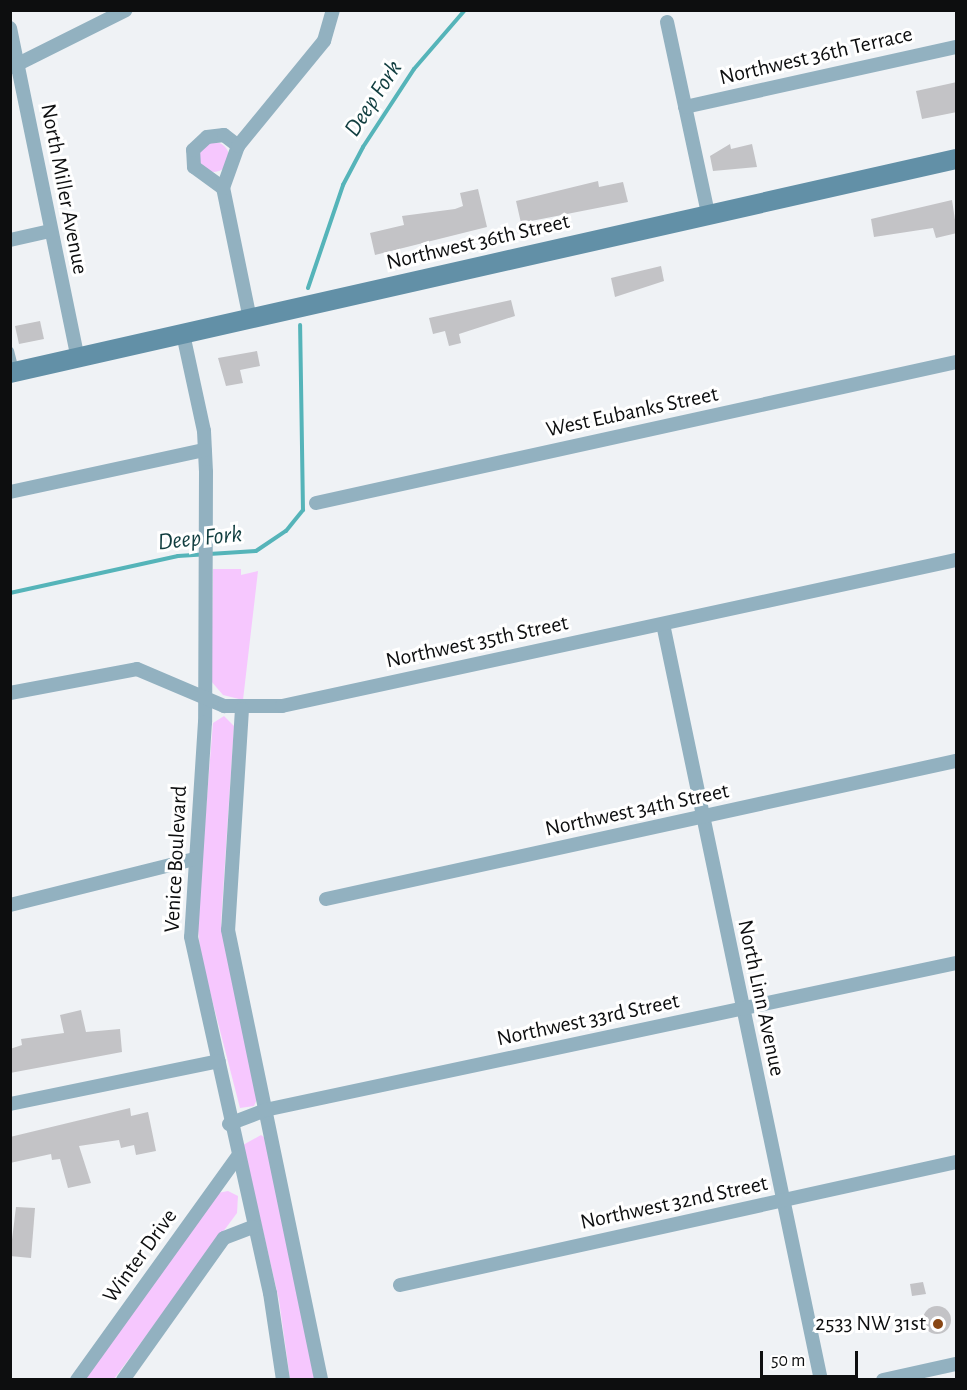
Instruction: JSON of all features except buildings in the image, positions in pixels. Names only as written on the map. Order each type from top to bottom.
[{"type":"street","points":[[14,65],[126,10]]},
{"type":"street","points":[[250,319],[223,188],[238,147],[324,41],[333,10]]},
{"type":"street","points":[[667,22],[708,214]]},
{"type":"street","name":"North Miller Avenue","points":[[10,28],[14,65],[78,358]]},
{"type":"street","name":"Northwest 36th Terrace","points":[[685,107],[957,47]]},
{"type":"street","points":[[223,188],[194,167],[194,150],[207,137],[224,135],[238,147]]},
{"type":"street","name":"Northwest 36th Street","points":[[13,373],[957,159]]},
{"type":"street","points":[[10,240],[50,231]]},
{"type":"street","name":"Venice Boulevard","points":[[183,334],[205,450],[206,699],[191,937],[219,1061],[229,1124],[253,1227],[283,1380]]},
{"type":"street","name":"West Eubanks Street","points":[[316,503],[957,362]]},
{"type":"street","points":[[10,492],[205,450]]},
{"type":"street","name":"Northwest 35th Street","points":[[10,693],[137,669],[206,699],[242,709],[282,706],[957,560]]},
{"type":"street","name":"North Linn Avenue","points":[[663,624],[821,1380]]},
{"type":"street","points":[[242,709],[228,930],[321,1380]]},
{"type":"street","name":"Northwest 34th Street","points":[[326,899],[957,761]]},
{"type":"street","points":[[10,905],[195,859]]},
{"type":"street","name":"Northwest 33rd Street","points":[[229,1124],[265,1110],[957,963]]},
{"type":"street","points":[[10,1104],[219,1061]]},
{"type":"street","name":"Winter Drive","points":[[77,1380],[237,1157]]},
{"type":"street","name":"Northwest 32nd Street","points":[[400,1285],[957,1162]]},
{"type":"street","points":[[123,1380],[224,1238],[253,1227]]},
{"type":"street","points":[[883,1380],[957,1364]]},
{"type":"lane","points":[[10,350],[13,373]]},
{"type":"shaded area","points":[[214,142],[220,143],[228,151],[228,163],[220,171],[214,172],[208,171],[200,163],[199,157],[200,151],[208,143]]},
{"type":"shaded area","points":[[213,569],[241,569],[241,575],[258,571],[243,700],[223,695],[211,681]]},
{"type":"shaded area","points":[[224,716],[234,726],[221,923],[257,1099],[254,1106],[240,1108],[201,957],[197,920],[213,723]]},
{"type":"shaded area","points":[[261,1135],[265,1138],[315,1379],[290,1379],[279,1300],[243,1145]]},
{"type":"shaded area","points":[[228,1191],[238,1196],[237,1213],[114,1379],[85,1380],[218,1193]]},
{"type":"waterway","name":"Deep Fork","points":[[308,288],[343,185],[363,147],[414,69],[465,10]]},
{"type":"waterway","name":"Deep Fork","points":[[10,593],[178,556],[256,551],[286,531],[303,510],[300,325]]},
{"type":"place","name":"2533 NW 31st","points":[[938,1324]]}]
